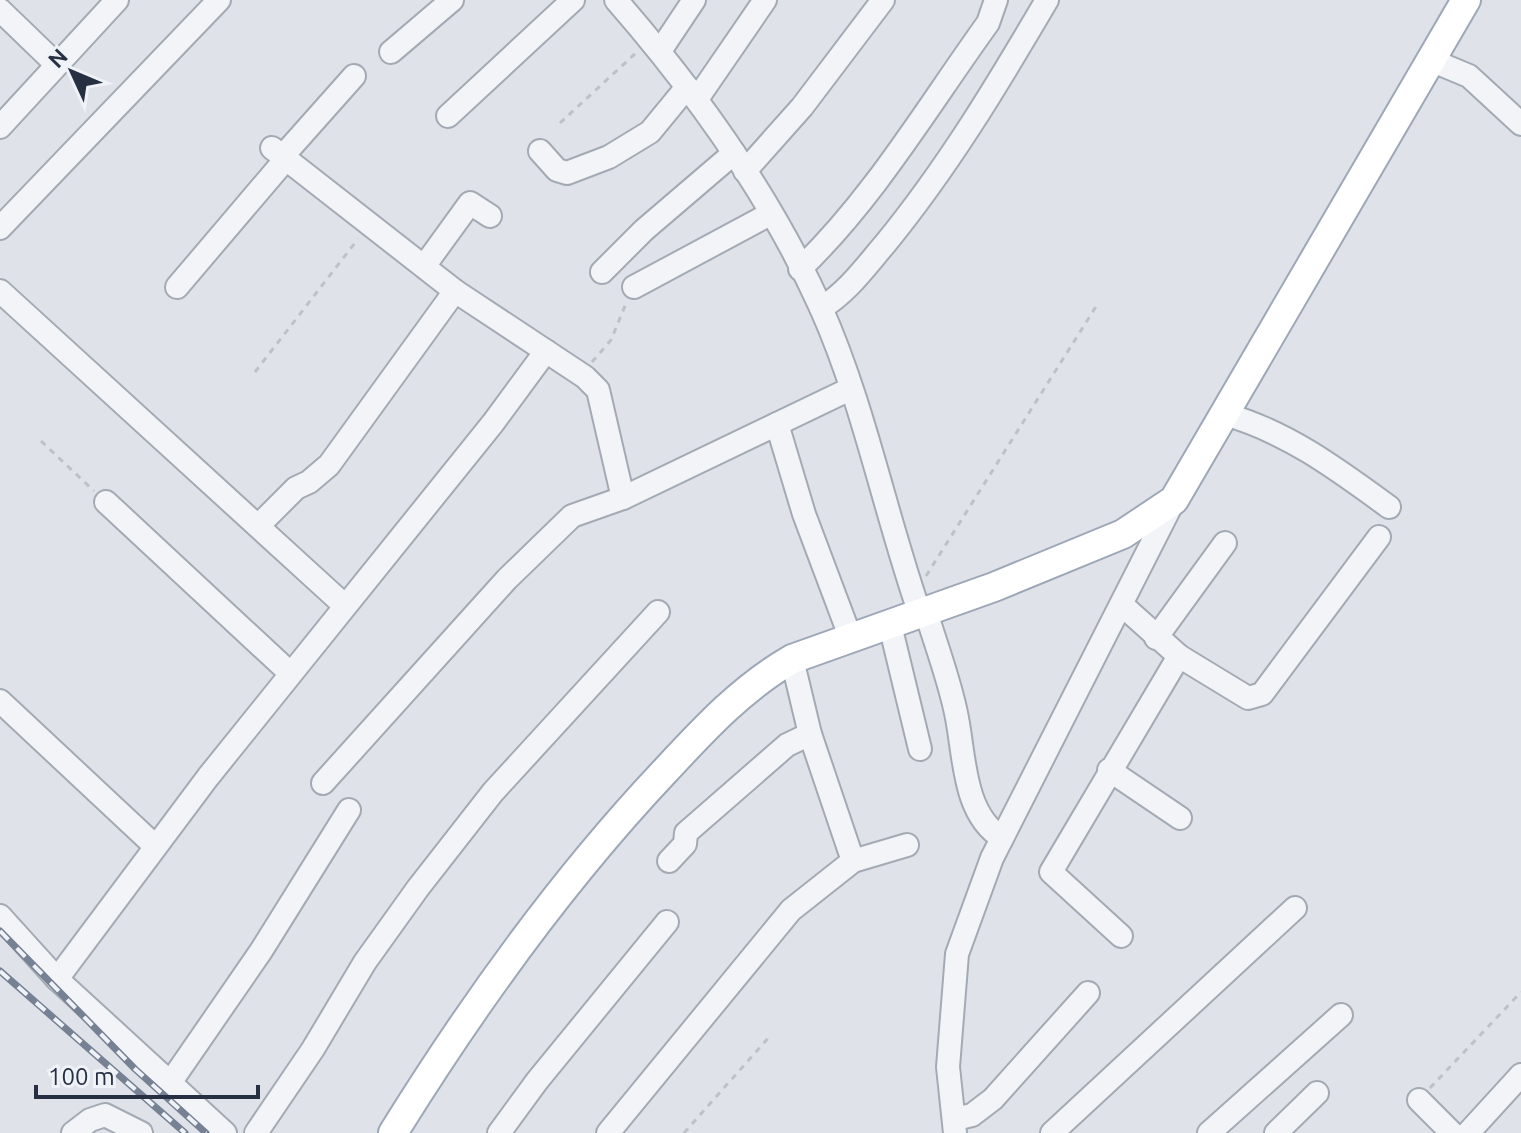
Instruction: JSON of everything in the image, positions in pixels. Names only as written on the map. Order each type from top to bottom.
[{"type":"main road","points":[[393,1133],[459,1027],[595,849],[730,702],[763,675],[792,659],[923,613],[1123,534],[1174,500],[1466,0]]},
{"type":"street","points":[[0,127],[117,0]]},
{"type":"street","points":[[0,228],[219,0]]},
{"type":"street","points":[[391,52],[452,0]]},
{"type":"street","points":[[448,116],[573,0]]},
{"type":"street","points":[[616,0],[692,93],[740,162],[821,308],[850,389],[894,541],[923,613],[956,712],[970,791],[984,823],[1002,838]]},
{"type":"street","points":[[655,45],[694,0]]},
{"type":"street","points":[[540,151],[557,170],[567,173],[609,157],[650,132],[692,93],[765,0]]},
{"type":"street","points":[[602,272],[644,230],[740,162],[802,107],[883,0]]},
{"type":"street","points":[[800,269],[824,247],[872,187],[988,23],[996,0]]},
{"type":"street","points":[[821,308],[855,279],[923,197],[975,123],[1047,0]]},
{"type":"street","points":[[0,10],[56,64]]},
{"type":"street","points":[[1433,61],[1469,76],[1521,124]]},
{"type":"street","points":[[177,287],[280,155],[354,76]]},
{"type":"street","points":[[280,155],[455,291],[585,377],[598,390],[623,498]]},
{"type":"street","points":[[425,265],[470,203],[490,216]]},
{"type":"street","points":[[634,287],[770,214]]},
{"type":"street","points":[[0,291],[343,604]]},
{"type":"street","points":[[258,526],[296,488],[309,482],[329,465],[455,291]]},
{"type":"street","points":[[57,979],[155,846],[343,604],[493,423],[546,351]]},
{"type":"street","points":[[323,783],[540,545],[572,516],[623,498],[850,389]]},
{"type":"street","points":[[1224,414],[1271,430],[1333,466],[1389,507]]},
{"type":"street","points":[[777,424],[804,514],[851,639]]},
{"type":"street","points":[[1088,993],[993,1099],[955,1126],[948,1067],[957,954],[1002,838],[1174,500]]},
{"type":"street","points":[[106,502],[290,673]]},
{"type":"street","points":[[1122,605],[1179,656],[1248,698],[1262,694],[1379,537]]},
{"type":"street","points":[[1156,638],[1225,543]]},
{"type":"street","points":[[256,1133],[313,1049],[365,962],[418,888],[493,792],[610,660],[658,612]]},
{"type":"street","points":[[890,625],[920,749]]},
{"type":"street","points":[[1121,936],[1051,872],[1179,656]]},
{"type":"street","points":[[792,659],[810,734],[853,861]]},
{"type":"street","points":[[0,701],[155,846]]},
{"type":"street","points":[[669,861],[685,844],[686,833],[787,745],[810,734]]},
{"type":"street","points":[[1109,770],[1180,818]]},
{"type":"street","points":[[170,1083],[261,951],[349,810]]},
{"type":"street","points":[[608,1133],[791,910],[853,861],[907,845]]},
{"type":"street","points":[[1052,1133],[1295,908]]},
{"type":"street","points":[[0,916],[57,979],[225,1133]]},
{"type":"street","points":[[499,1133],[667,922]]},
{"type":"street","points":[[1209,1133],[1341,1015]]},
{"type":"street","points":[[1468,1133],[1521,1075]]},
{"type":"street","points":[[1276,1133],[1317,1093]]},
{"type":"street","points":[[1419,1100],[1452,1133]]},
{"type":"street","points":[[73,1133],[90,1120],[105,1115],[141,1133]]},
{"type":"path","points":[[560,123],[655,45]]},
{"type":"path","points":[[255,372],[370,225]]},
{"type":"path","points":[[585,377],[592,361],[611,340],[634,287]]},
{"type":"path","points":[[923,613],[918,587],[1097,305]]},
{"type":"path","points":[[41,441],[106,502]]},
{"type":"path","points":[[1419,1100],[1521,992]]},
{"type":"path","points":[[684,1133],[770,1036]]},
{"type":"railway","points":[[0,931],[135,1069],[206,1133]]},
{"type":"railway","points":[[0,971],[185,1133]]}]
